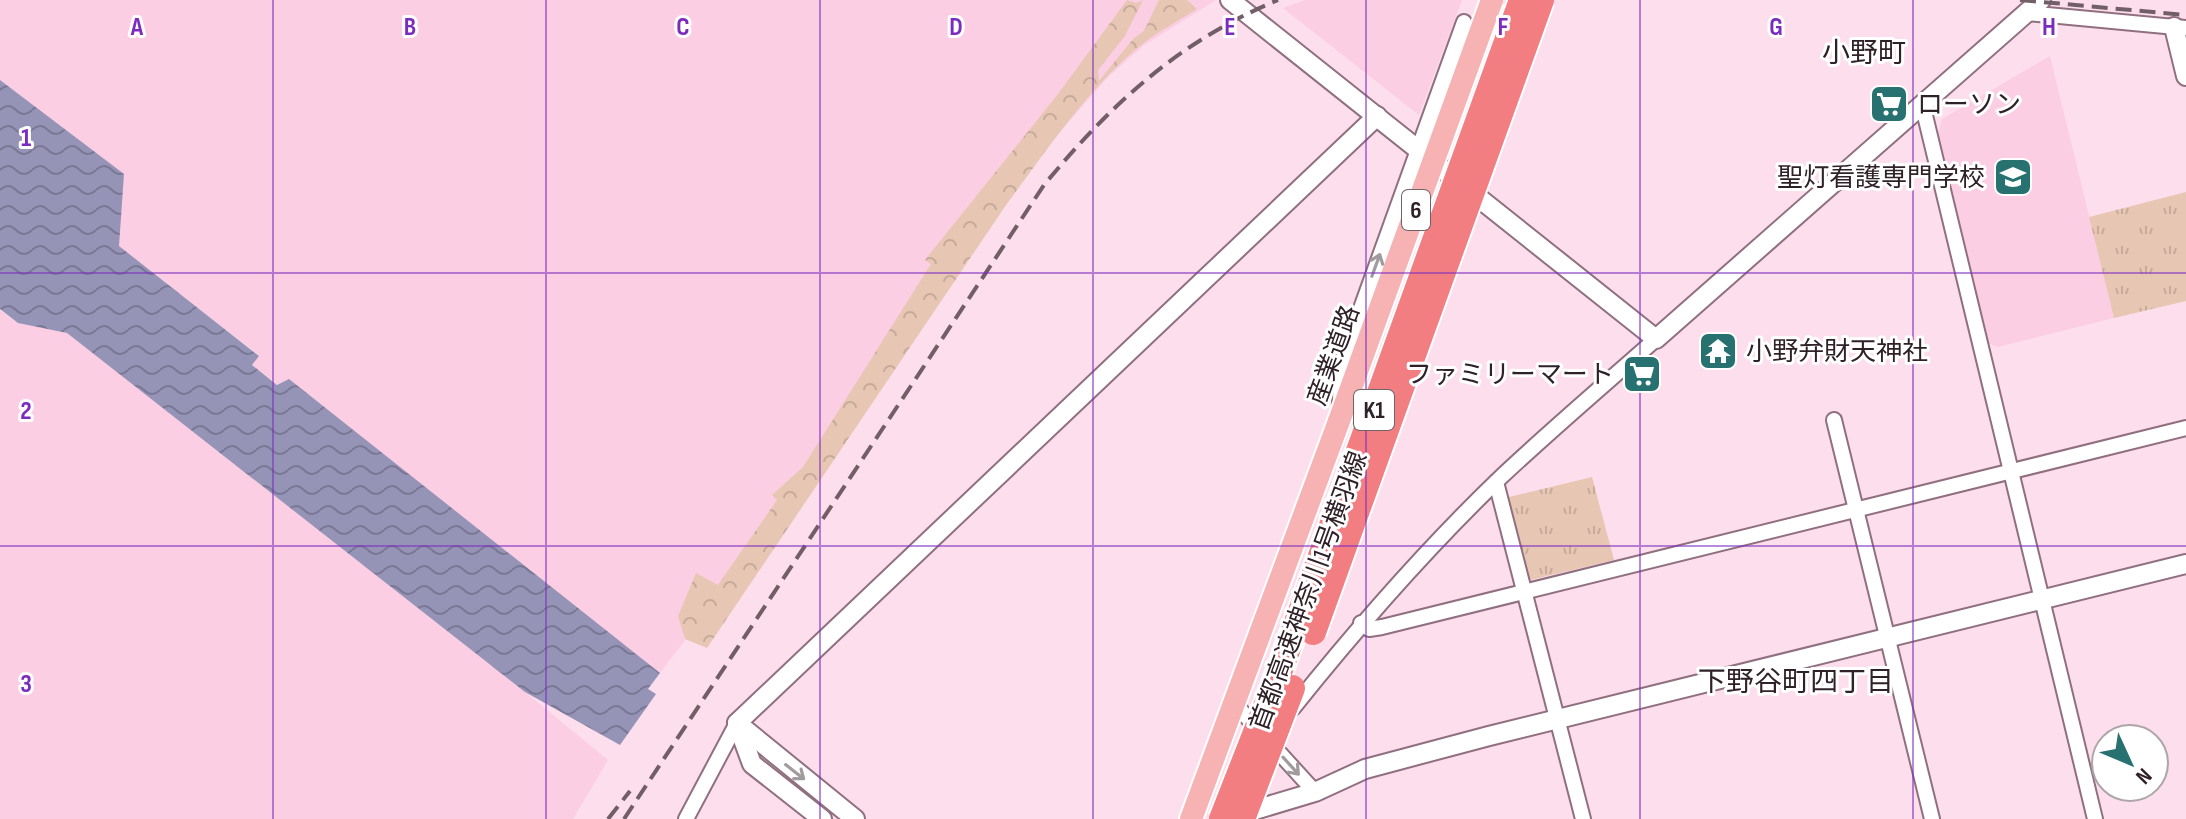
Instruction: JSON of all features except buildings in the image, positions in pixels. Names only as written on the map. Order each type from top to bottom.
[{"type":"highway","name":"首都高速神奈川1号横羽線","points":[[1224,819],[1522,0]]},
{"type":"highway","name":"首都高速神奈川1号横羽線","points":[[1242,819],[1353,523],[1541,0]]},
{"type":"main road","name":"産業道路","points":[[1191,819],[1492,0]]},
{"type":"main road","name":"産業道路","points":[[1210,819],[1226,728]]},
{"type":"street","points":[[1230,0],[1656,339]]},
{"type":"street","points":[[1267,739],[1361,623],[1496,482],[2041,0]]},
{"type":"street","points":[[2026,13],[2180,27],[2186,76]]},
{"type":"street","points":[[1339,421],[1341,364],[1464,22]]},
{"type":"street","points":[[1922,103],[2095,819]]},
{"type":"street","points":[[686,819],[737,723],[1377,116]]},
{"type":"street","points":[[1834,420],[1932,819]]},
{"type":"street","points":[[1361,623],[1369,629],[2186,428]]},
{"type":"street","points":[[1496,482],[1583,819]]},
{"type":"street","points":[[1270,819],[1315,792],[1365,769],[2186,564]]},
{"type":"street","points":[[1234,703],[1315,792]]},
{"type":"street","points":[[737,723],[752,764],[822,819]]},
{"type":"street","points":[[737,723],[855,819]]},
{"type":"street","points":[[1224,819],[1315,792]]},
{"type":"shaded area","points":[[0,0],[1216,0],[1143,46],[1109,76],[1010,188],[775,522],[660,673],[252,365],[259,355],[118,246],[123,174],[0,80]]},
{"type":"shaded area","points":[[1305,0],[1462,0],[1419,115],[1283,8]]},
{"type":"shaded area","name":"聖灯看護専門学校","points":[[2050,56],[2114,318],[1998,347],[1988,343],[1937,136],[1942,119]]},
{"type":"shaded area","points":[[0,310],[18,323],[67,333],[608,760],[573,819],[0,819]]},
{"type":"green space","points":[[1127,0],[1136,3],[1143,0],[1125,36],[1098,70],[1099,81],[1133,39],[1144,31],[1159,0],[1187,0],[1197,9],[1151,38],[1125,59],[1071,119],[1006,205],[707,648],[685,639],[678,616],[696,573],[718,585],[777,500],[772,495],[803,467],[931,264],[925,260],[1058,94]]},
{"type":"green space","points":[[2186,192],[2186,301],[2114,318],[2089,217]]},
{"type":"green space","points":[[1592,477],[1614,560],[1526,581],[1505,498]]},
{"type":"water","points":[[0,80],[124,174],[119,246],[259,356],[252,365],[277,385],[289,379],[660,673],[648,689],[656,694],[620,745],[525,692],[67,333],[18,323],[0,309]]},
{"type":"railway","points":[[624,819],[1044,185],[1121,102],[1178,55],[1242,16],[1278,0]]},
{"type":"railway","points":[[2020,0],[2186,15]]},
{"type":"railway","points":[[608,819],[630,791]]},
{"type":"place","name":"ローソン","points":[[1889,104]]},
{"type":"place","name":"聖灯看護専門学校","points":[[2013,177]]},
{"type":"place","name":"小野弁財天神社","points":[[1718,351]]},
{"type":"place","name":"ファミリーマート","points":[[1642,374]]},
{"type":"district","name":"小野町","points":[[1864,52]]},
{"type":"district","name":"下野谷町四丁目","points":[[1796,681]]}]
